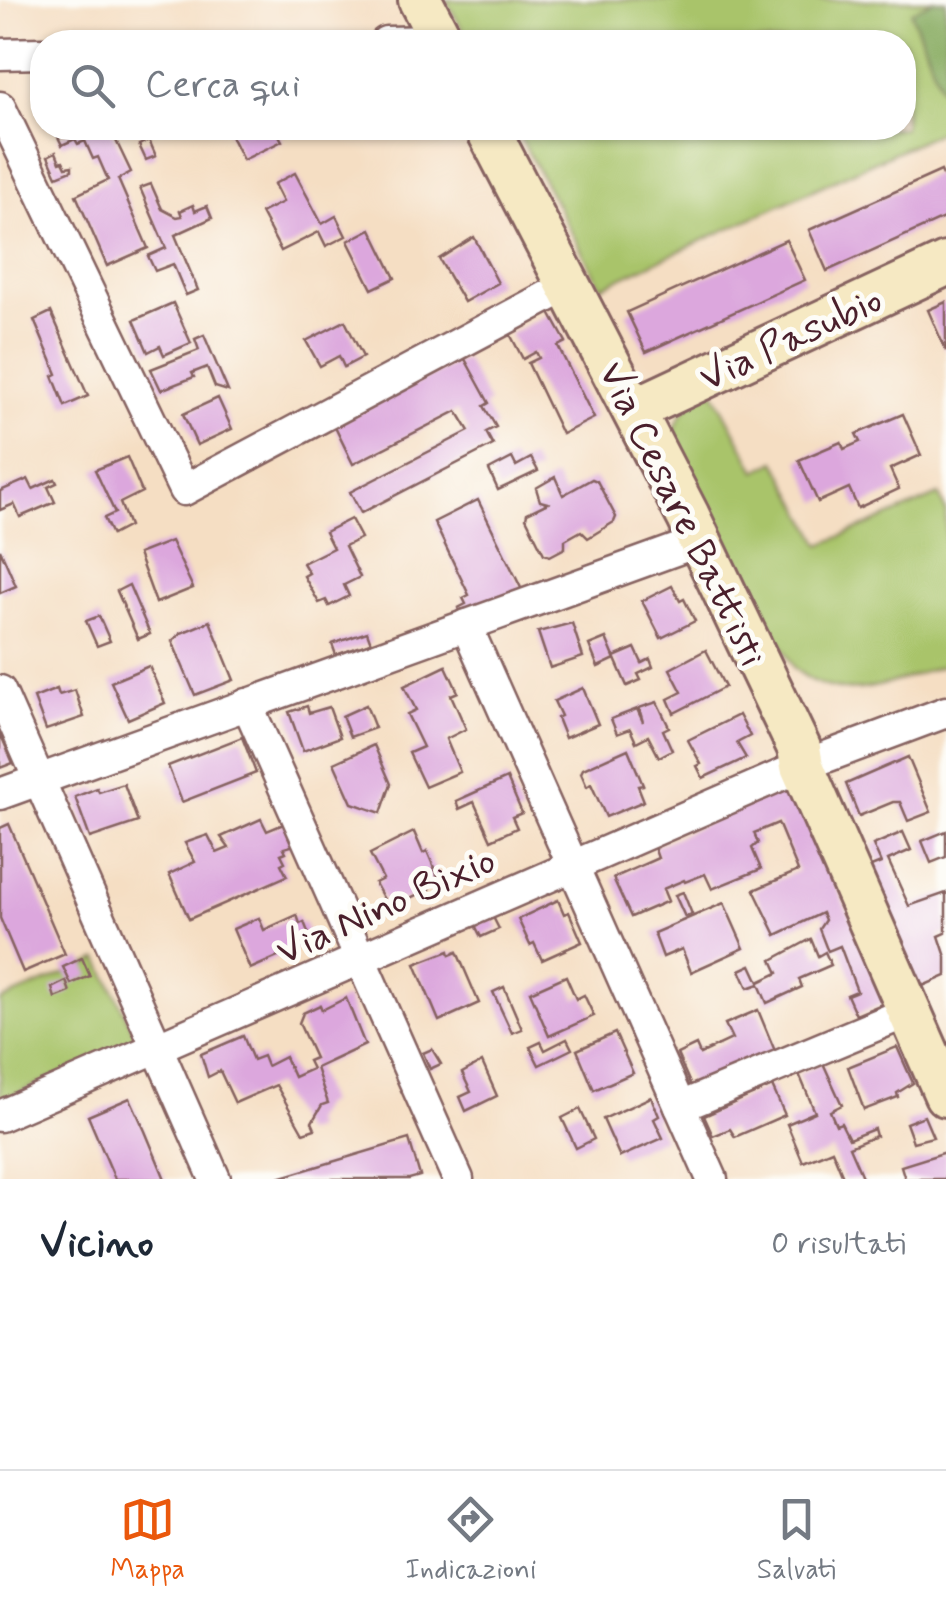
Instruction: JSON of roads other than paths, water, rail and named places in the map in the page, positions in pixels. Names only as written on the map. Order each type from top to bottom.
[{"type":"street","points":[[420,0],[436,30]]},
{"type":"street","points":[[0,54],[30,53]]},
{"type":"street","points":[[0,106],[184,490],[569,286]]},
{"type":"street","name":"Via Cesare Battisti","points":[[493,140],[700,541],[799,748],[802,766],[946,1096]]},
{"type":"street","name":"Via Pasubio","points":[[634,410],[946,264]]},
{"type":"street","points":[[0,794],[700,541]]},
{"type":"street","points":[[466,625],[712,1179]]},
{"type":"street","points":[[0,690],[216,1179]]},
{"type":"street","points":[[247,704],[458,1179]]},
{"type":"street","points":[[802,766],[946,712]]},
{"type":"street","name":"Via Nino Bixio","points":[[0,1116],[802,766]]},
{"type":"street","points":[[680,1106],[908,1012]]}]
